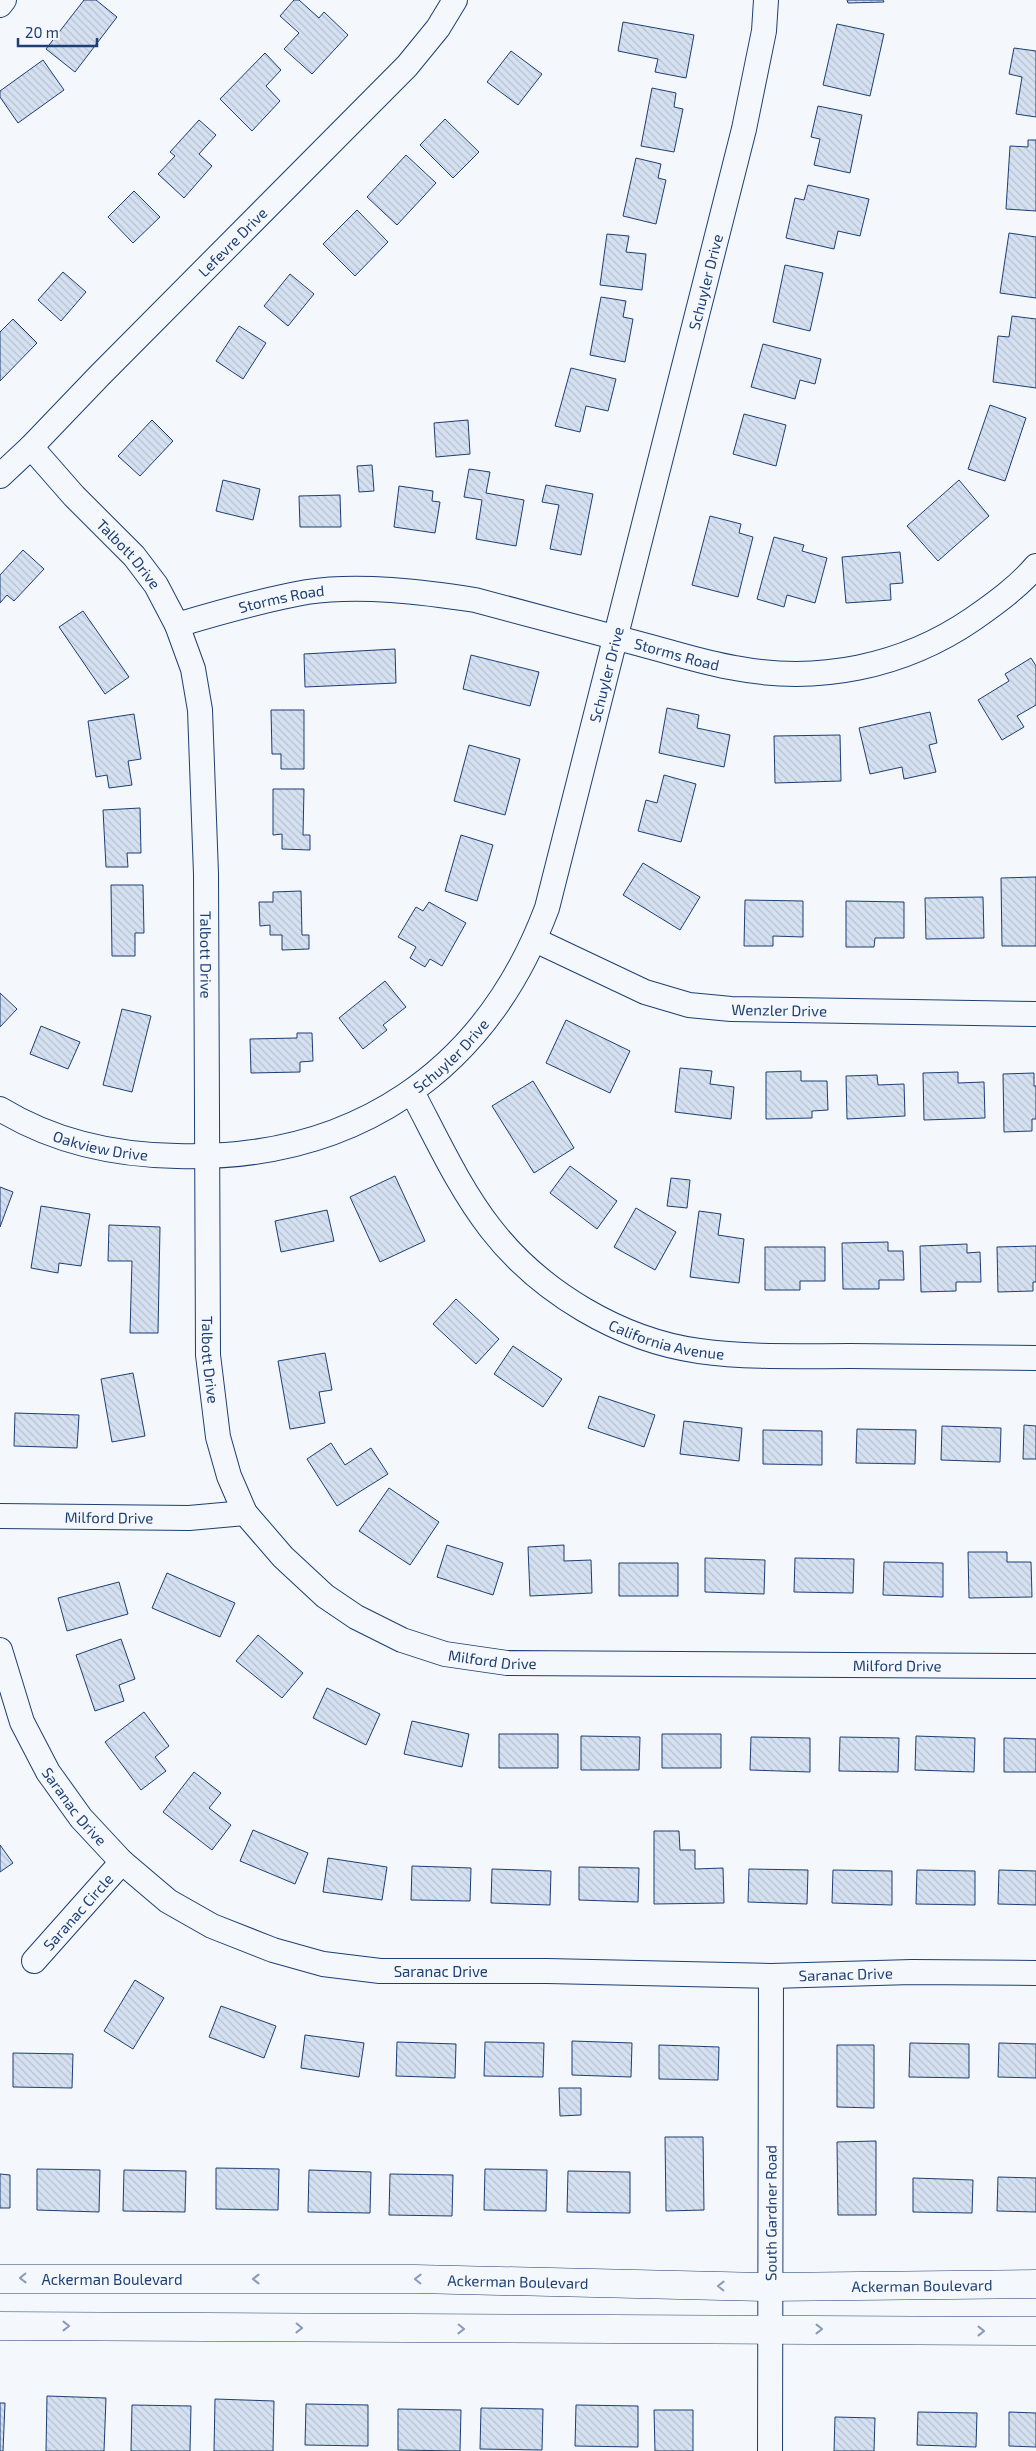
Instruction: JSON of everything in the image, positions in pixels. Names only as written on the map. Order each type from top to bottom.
[{"type":"street","points":[[0,5],[4,0]]},
{"type":"street","name":"Lefevre Drive","points":[[0,476],[31,447],[407,66],[438,28],[455,0]]},
{"type":"street","name":"Schuyler Drive","points":[[206,1157],[275,1150],[328,1135],[370,1117],[412,1092],[458,1054],[490,1017],[513,983],[535,940],[547,908],[744,129],[764,30],[766,0]]},
{"type":"street","name":"Talbott Drive","points":[[31,447],[74,496],[134,556],[156,585],[177,625],[193,669],[200,710],[208,1020],[206,1157],[208,1355],[218,1437],[229,1476],[245,1513]]},
{"type":"street","name":"Storms Road","points":[[177,625],[240,606],[309,592],[370,590],[437,594],[475,600],[735,668],[780,674],[825,673],[870,666],[912,653],[957,630],[1032,577]]},
{"type":"street","name":"Wenzler Drive","points":[[535,940],[645,992],[689,1004],[731,1009],[1036,1014]]},
{"type":"street","name":"California Avenue","points":[[412,1092],[468,1197],[493,1231],[525,1266],[565,1298],[604,1321],[653,1340],[698,1351],[749,1356],[1036,1358]]},
{"type":"street","name":"Oakview Drive","points":[[0,1109],[49,1133],[93,1147],[138,1155],[206,1157]]},
{"type":"street","name":"Milford Drive","points":[[0,1516],[189,1518],[245,1513],[283,1557],[325,1596],[356,1617],[402,1640],[445,1654],[507,1663],[1036,1666]]},
{"type":"street","name":"Saranac Drive","points":[[0,1650],[22,1722],[48,1772],[81,1818],[122,1862],[168,1901],[212,1926],[273,1950],[323,1964],[380,1972],[547,1971],[771,1976],[912,1972],[1036,1973]]},
{"type":"street","name":"Saranac Circle","points":[[34,1962],[122,1862]]},
{"type":"street","name":"South Gardner Road","points":[[770,2451],[771,1976]]},
{"type":"street","name":"Ackerman Boulevard","points":[[0,2279],[415,2279],[770,2287],[1036,2284]]},
{"type":"street","points":[[0,2326],[472,2330],[770,2329],[1036,2331]]},
{"type":"building","points":[[84,0],[96,0],[117,17],[75,72],[46,49]]},
{"type":"building","points":[[294,0],[299,0],[319,18],[324,12],[348,35],[312,74],[284,49],[299,33],[280,16]]},
{"type":"building","points":[[847,0],[883,0],[884,2],[848,3]]},
{"type":"building","points":[[623,22],[694,35],[686,78],[655,72],[658,59],[618,51]]},
{"type":"building","points":[[837,24],[884,34],[870,96],[823,85]]},
{"type":"building","points":[[1014,48],[1036,51],[1036,117],[1016,114],[1022,77],[1009,74]]},
{"type":"building","points":[[511,51],[542,74],[518,105],[487,82]]},
{"type":"building","points":[[265,53],[281,70],[266,86],[280,101],[252,131],[220,99]]},
{"type":"building","points":[[43,60],[64,90],[18,123],[0,97],[0,91]]},
{"type":"building","points":[[652,88],[676,93],[674,107],[683,109],[674,152],[641,146]]},
{"type":"building","points":[[818,106],[862,115],[850,173],[814,165],[820,139],[811,137]]},
{"type":"building","points":[[445,119],[479,152],[453,178],[420,145]]},
{"type":"building","points":[[199,120],[216,135],[199,154],[212,166],[184,198],[158,174],[175,156],[170,152]]},
{"type":"building","points":[[1028,140],[1036,140],[1036,211],[1006,209],[1010,146],[1028,147]]},
{"type":"building","points":[[406,155],[436,183],[397,225],[367,197]]},
{"type":"building","points":[[636,158],[661,164],[658,178],[666,180],[656,224],[623,216]]},
{"type":"building","points":[[808,185],[869,199],[860,236],[838,231],[834,249],[786,238],[795,198],[804,200]]},
{"type":"building","points":[[134,191],[160,217],[133,243],[108,217]]},
{"type":"building","points":[[357,210],[388,242],[355,276],[323,244]]},
{"type":"building","points":[[1009,233],[1036,237],[1036,298],[1000,293]]},
{"type":"building","points":[[607,234],[629,236],[626,252],[646,254],[642,290],[600,285]]},
{"type":"building","points":[[785,265],[823,273],[810,331],[773,322]]},
{"type":"building","points":[[63,272],[86,292],[61,321],[38,300]]},
{"type":"building","points":[[290,274],[314,294],[288,326],[264,306]]},
{"type":"building","points":[[601,297],[626,301],[623,317],[633,319],[625,362],[590,355]]},
{"type":"building","points":[[1012,316],[1036,319],[1036,388],[993,382],[998,336],[1009,337]]},
{"type":"building","points":[[13,319],[37,343],[0,381],[0,332]]},
{"type":"building","points":[[239,326],[266,343],[243,379],[216,361]]},
{"type":"building","points":[[763,344],[821,359],[815,384],[800,380],[795,399],[751,387]]},
{"type":"building","points":[[571,368],[616,379],[608,411],[586,406],[580,432],[555,426]]},
{"type":"building","points":[[990,405],[1026,418],[1005,481],[968,469]]},
{"type":"building","points":[[744,414],[786,425],[776,466],[733,454]]},
{"type":"building","points":[[152,420],[173,441],[140,476],[118,456]]},
{"type":"building","points":[[468,420],[470,454],[436,457],[434,423]]},
{"type":"building","points":[[372,465],[374,491],[359,492],[357,466]]},
{"type":"building","points":[[469,469],[490,472],[486,493],[524,500],[516,546],[476,539],[482,500],[464,497]]},
{"type":"building","points":[[223,480],[260,489],[253,520],[216,511]]},
{"type":"building","points":[[959,480],[989,516],[938,561],[907,526]]},
{"type":"building","points":[[546,485],[593,494],[581,555],[550,549],[559,505],[542,502]]},
{"type":"building","points":[[399,486],[433,491],[432,501],[440,502],[435,533],[394,527]]},
{"type":"building","points":[[340,495],[341,527],[300,527],[299,496]]},
{"type":"building","points":[[710,516],[741,524],[739,533],[753,537],[738,597],[692,585]]},
{"type":"building","points":[[774,537],[804,545],[802,551],[827,558],[815,603],[787,595],[784,607],[757,599]]},
{"type":"building","points":[[23,550],[44,569],[14,601],[7,595],[0,603],[0,575]]},
{"type":"building","points":[[900,552],[903,583],[890,584],[891,600],[846,603],[842,557]]},
{"type":"building","points":[[83,611],[129,677],[105,694],[59,627]]},
{"type":"building","points":[[395,649],[396,683],[305,687],[304,654]]},
{"type":"building","points":[[471,655],[539,672],[530,706],[463,689]]},
{"type":"building","points":[[1031,658],[1036,666],[1036,705],[1017,716],[1024,727],[1002,740],[978,700],[1009,681],[1005,674]]},
{"type":"building","points":[[667,708],[699,715],[697,728],[730,735],[724,767],[659,753]]},
{"type":"building","points":[[271,710],[304,710],[304,769],[281,769],[281,754],[272,754]]},
{"type":"building","points":[[930,712],[937,743],[929,745],[936,772],[904,779],[902,767],[870,774],[859,728]]},
{"type":"building","points":[[134,714],[141,759],[128,761],[132,785],[109,788],[107,775],[96,777],[88,721]]},
{"type":"building","points":[[840,735],[841,781],[775,783],[774,736]]},
{"type":"building","points":[[469,745],[520,759],[505,815],[454,801]]},
{"type":"building","points":[[664,775],[696,784],[681,842],[638,831],[646,800],[657,803]]},
{"type":"building","points":[[273,789],[304,789],[303,835],[310,835],[310,850],[282,849],[282,834],[273,835]]},
{"type":"building","points":[[140,808],[141,853],[127,853],[128,867],[106,867],[103,810]]},
{"type":"building","points":[[461,835],[493,845],[477,901],[445,891]]},
{"type":"building","points":[[643,863],[700,897],[680,930],[623,895]]},
{"type":"building","points":[[1036,877],[1036,946],[1002,946],[1001,878]]},
{"type":"building","points":[[111,885],[143,885],[144,933],[135,933],[135,956],[112,956]]},
{"type":"building","points":[[301,891],[302,935],[309,935],[309,949],[282,950],[282,935],[270,935],[270,925],[260,926],[259,902],[273,902],[273,892]]},
{"type":"building","points":[[983,897],[984,938],[926,939],[925,898]]},
{"type":"building","points":[[745,900],[803,901],[803,937],[773,936],[773,946],[744,946]]},
{"type":"building","points":[[846,901],[904,902],[904,938],[875,938],[874,947],[846,947]]},
{"type":"building","points":[[429,902],[466,923],[442,966],[430,959],[425,967],[410,958],[416,947],[398,937],[416,907],[423,911]]},
{"type":"building","points":[[385,981],[406,1007],[383,1025],[387,1030],[363,1049],[339,1018]]},
{"type":"building","points":[[0,993],[17,1009],[0,1027]]},
{"type":"building","points":[[122,1009],[151,1016],[132,1092],[103,1085]]},
{"type":"building","points":[[566,1020],[630,1051],[610,1093],[546,1063]]},
{"type":"building","points":[[41,1026],[80,1042],[68,1069],[30,1054]]},
{"type":"building","points":[[297,1033],[312,1033],[313,1061],[300,1062],[300,1072],[251,1073],[250,1039],[297,1038]]},
{"type":"building","points":[[680,1068],[712,1071],[710,1084],[734,1087],[731,1119],[675,1112]]},
{"type":"building","points":[[801,1071],[801,1081],[827,1081],[828,1110],[812,1111],[812,1118],[766,1119],[766,1072]]},
{"type":"building","points":[[958,1072],[958,1083],[984,1082],[985,1118],[924,1120],[923,1073]]},
{"type":"building","points":[[1034,1073],[1036,1119],[1032,1119],[1032,1131],[1004,1132],[1003,1074]]},
{"type":"building","points":[[877,1075],[878,1085],[904,1084],[905,1116],[847,1119],[846,1076]]},
{"type":"building","points":[[533,1081],[574,1148],[534,1173],[492,1106]]},
{"type":"building","points":[[570,1166],[617,1201],[597,1229],[550,1193]]},
{"type":"building","points":[[395,1176],[425,1241],[380,1262],[350,1197]]},
{"type":"building","points":[[671,1178],[690,1180],[687,1208],[667,1206]]},
{"type":"building","points":[[0,1187],[13,1192],[0,1227]]},
{"type":"building","points":[[41,1206],[90,1214],[81,1266],[59,1263],[58,1273],[31,1268]]},
{"type":"building","points":[[636,1208],[676,1232],[655,1270],[614,1247]]},
{"type":"building","points":[[327,1210],[334,1241],[281,1252],[275,1221]]},
{"type":"building","points":[[699,1211],[721,1214],[718,1235],[744,1239],[739,1283],[690,1277]]},
{"type":"building","points":[[109,1225],[160,1227],[158,1333],[130,1333],[132,1261],[108,1261]]},
{"type":"building","points":[[888,1242],[888,1251],[903,1251],[904,1280],[879,1280],[879,1289],[843,1289],[842,1243]]},
{"type":"building","points":[[967,1244],[967,1253],[980,1252],[981,1282],[956,1282],[956,1291],[921,1292],[920,1246]]},
{"type":"building","points":[[1036,1246],[1036,1282],[1033,1282],[1033,1291],[998,1292],[997,1247]]},
{"type":"building","points":[[765,1247],[825,1247],[825,1281],[800,1281],[800,1290],[765,1290]]},
{"type":"building","points":[[456,1299],[499,1339],[476,1364],[433,1324]]},
{"type":"building","points":[[513,1346],[562,1379],[543,1407],[494,1374]]},
{"type":"building","points":[[325,1353],[332,1390],[319,1392],[325,1423],[290,1429],[278,1361]]},
{"type":"building","points":[[133,1373],[145,1436],[112,1442],[101,1379]]},
{"type":"building","points":[[599,1396],[655,1415],[644,1447],[588,1428]]},
{"type":"building","points":[[15,1413],[79,1415],[77,1448],[14,1446]]},
{"type":"building","points":[[684,1421],[742,1428],[739,1461],[680,1454]]},
{"type":"building","points":[[1024,1425],[1036,1426],[1036,1459],[1023,1459]]},
{"type":"building","points":[[942,1426],[1001,1428],[1000,1462],[941,1460]]},
{"type":"building","points":[[857,1429],[916,1430],[915,1464],[856,1463]]},
{"type":"building","points":[[763,1430],[822,1431],[822,1465],[763,1464]]},
{"type":"building","points":[[331,1443],[345,1465],[371,1448],[388,1474],[337,1506],[307,1459]]},
{"type":"building","points":[[389,1488],[439,1522],[410,1565],[359,1531]]},
{"type":"building","points":[[447,1545],[503,1563],[493,1595],[437,1577]]},
{"type":"building","points":[[564,1545],[564,1561],[591,1560],[592,1593],[530,1596],[528,1547]]},
{"type":"building","points":[[968,1552],[1007,1552],[1007,1562],[1031,1562],[1032,1597],[969,1598]]},
{"type":"building","points":[[705,1558],[765,1560],[764,1594],[705,1592]]},
{"type":"building","points":[[795,1558],[854,1559],[853,1593],[794,1592]]},
{"type":"building","points":[[884,1562],[943,1563],[943,1597],[883,1595]]},
{"type":"building","points":[[619,1563],[678,1563],[678,1596],[619,1596]]},
{"type":"building","points":[[167,1573],[235,1603],[220,1637],[152,1608]]},
{"type":"building","points":[[119,1582],[128,1614],[67,1631],[58,1598]]},
{"type":"building","points":[[258,1635],[303,1673],[282,1698],[236,1661]]},
{"type":"building","points":[[121,1639],[135,1679],[119,1685],[124,1701],[95,1711],[76,1655]]},
{"type":"building","points":[[327,1688],[380,1714],[366,1745],[313,1718]]},
{"type":"building","points":[[144,1712],[169,1746],[155,1757],[166,1771],[141,1790],[105,1742]]},
{"type":"building","points":[[412,1721],[469,1734],[462,1767],[404,1754]]},
{"type":"building","points":[[499,1734],[558,1734],[558,1768],[499,1768]]},
{"type":"building","points":[[662,1734],[721,1734],[721,1768],[662,1768]]},
{"type":"building","points":[[581,1736],[640,1737],[639,1770],[581,1770]]},
{"type":"building","points":[[916,1736],[975,1738],[974,1772],[915,1770]]},
{"type":"building","points":[[751,1737],[810,1738],[810,1772],[750,1770]]},
{"type":"building","points":[[840,1737],[899,1738],[898,1772],[839,1771]]},
{"type":"building","points":[[1004,1738],[1036,1739],[1036,1772],[1004,1772]]},
{"type":"building","points":[[194,1772],[221,1793],[209,1808],[231,1825],[212,1850],[163,1812]]},
{"type":"building","points":[[253,1830],[308,1853],[295,1884],[240,1861]]},
{"type":"building","points":[[654,1831],[679,1831],[680,1850],[695,1850],[695,1869],[723,1868],[724,1903],[654,1904]]},
{"type":"building","points":[[0,1845],[13,1863],[0,1872]]},
{"type":"building","points":[[328,1858],[387,1867],[382,1900],[323,1892]]},
{"type":"building","points":[[412,1866],[471,1868],[470,1901],[411,1900]]},
{"type":"building","points":[[579,1867],[639,1868],[638,1902],[579,1900]]},
{"type":"building","points":[[492,1869],[551,1871],[550,1905],[491,1903]]},
{"type":"building","points":[[749,1869],[808,1870],[807,1904],[748,1902]]},
{"type":"building","points":[[833,1870],[892,1871],[892,1905],[832,1903]]},
{"type":"building","points":[[917,1870],[975,1871],[975,1905],[916,1904]]},
{"type":"building","points":[[999,1870],[1036,1871],[1036,1905],[998,1904]]},
{"type":"building","points":[[135,1980],[164,1998],[133,2049],[104,2031]]},
{"type":"building","points":[[221,2006],[276,2026],[264,2058],[209,2037]]},
{"type":"building","points":[[305,2035],[364,2043],[359,2077],[301,2068]]},
{"type":"building","points":[[572,2041],[632,2043],[631,2077],[572,2075]]},
{"type":"building","points":[[397,2042],[456,2044],[455,2078],[396,2076]]},
{"type":"building","points":[[485,2042],[544,2043],[543,2077],[484,2076]]},
{"type":"building","points":[[910,2043],[969,2044],[969,2078],[909,2077]]},
{"type":"building","points":[[999,2043],[1036,2044],[1036,2078],[998,2077]]},
{"type":"building","points":[[659,2045],[719,2047],[718,2080],[659,2079]]},
{"type":"building","points":[[837,2045],[874,2045],[874,2108],[837,2107]]},
{"type":"building","points":[[13,2053],[73,2054],[72,2088],[13,2087]]},
{"type":"building","points":[[559,2088],[581,2088],[581,2115],[560,2116]]},
{"type":"building","points":[[665,2137],[703,2137],[704,2210],[666,2211]]},
{"type":"building","points":[[876,2141],[876,2215],[838,2215],[837,2142]]},
{"type":"building","points":[[216,2168],[279,2169],[278,2210],[216,2209]]},
{"type":"building","points":[[37,2169],[100,2170],[99,2212],[37,2210]]},
{"type":"building","points":[[485,2169],[547,2170],[546,2211],[484,2210]]},
{"type":"building","points":[[124,2170],[186,2171],[185,2212],[123,2211]]},
{"type":"building","points":[[309,2170],[371,2172],[370,2213],[308,2212]]},
{"type":"building","points":[[568,2171],[630,2172],[630,2213],[567,2212]]},
{"type":"building","points":[[0,2174],[10,2175],[10,2208],[0,2208]]},
{"type":"building","points":[[390,2174],[453,2175],[452,2216],[389,2215]]},
{"type":"building","points":[[998,2177],[1036,2178],[1036,2212],[997,2211]]},
{"type":"building","points":[[913,2178],[973,2180],[972,2213],[913,2212]]},
{"type":"building","points":[[47,2396],[106,2398],[104,2451],[46,2451]]},
{"type":"building","points":[[215,2399],[274,2401],[273,2451],[214,2451]]},
{"type":"building","points":[[0,2403],[5,2403],[3,2451],[0,2451]]},
{"type":"building","points":[[306,2404],[368,2405],[368,2446],[305,2445]]},
{"type":"building","points":[[132,2405],[191,2406],[190,2451],[131,2451]]},
{"type":"building","points":[[576,2405],[638,2406],[638,2447],[575,2446]]},
{"type":"building","points":[[481,2408],[543,2409],[542,2450],[480,2449]]},
{"type":"building","points":[[398,2409],[461,2410],[460,2451],[398,2450]]},
{"type":"building","points":[[654,2410],[693,2410],[693,2451],[655,2451]]},
{"type":"building","points":[[918,2412],[977,2413],[976,2447],[917,2445]]},
{"type":"building","points":[[1009,2412],[1036,2413],[1036,2447],[1009,2446]]},
{"type":"building","points":[[835,2417],[875,2418],[874,2451],[834,2451]]}]
